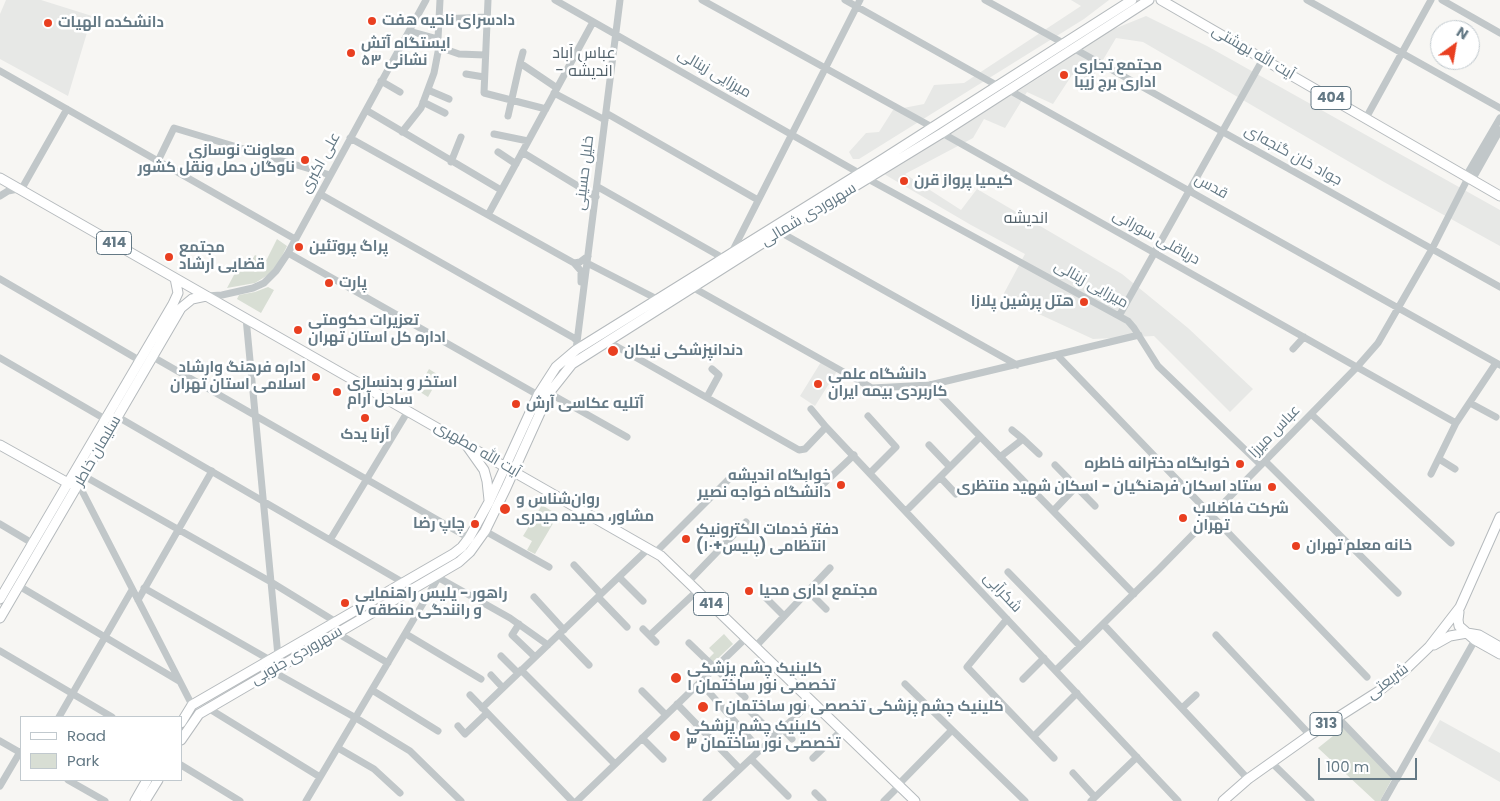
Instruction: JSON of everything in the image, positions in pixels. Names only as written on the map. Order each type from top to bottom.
[{"type":"main road","name":"سهروردی شمالی","points":[[513,467],[549,393],[572,364],[1009,90],[1132,0]]},
{"type":"main road","name":"سهروردی شمالی","points":[[513,467],[538,395],[556,367],[576,343],[657,299],[998,86],[1149,0]]},
{"type":"main road","name":"آیت الله بهشتی","points":[[1161,0],[1500,196]]},
{"type":"main road","points":[[859,173],[868,179]]},
{"type":"main road","name":"414","points":[[0,178],[206,296]]},
{"type":"main road","name":"سلیمان خاطر","points":[[0,598],[177,295],[175,278]]},
{"type":"main road","name":"سلیمان خاطر","points":[[0,618],[184,306],[192,299],[206,296]]},
{"type":"main road","name":"آیت الله مطهری","points":[[206,296],[464,442],[513,467],[653,550],[746,638],[886,777],[915,801]]},
{"type":"main road","points":[[464,442],[484,470],[488,481],[489,502]]},
{"type":"main road","points":[[0,445],[68,483],[78,486]]},
{"type":"main road","name":"سهروردی جنوبی","points":[[182,739],[199,714],[337,633],[453,554],[469,538],[489,502],[513,467]]},
{"type":"main road","name":"سهروردی جنوبی","points":[[182,721],[192,706],[336,622],[406,587],[441,575],[459,562],[477,545],[485,531],[513,467]]},
{"type":"main road","name":"شریعتی","points":[[1223,801],[1248,779],[1310,735],[1395,680],[1429,647],[1460,607],[1500,517]]},
{"type":"main road","points":[[1460,607],[1458,624],[1475,640],[1500,654]]},
{"type":"main road","points":[[1429,647],[1450,636],[1467,633],[1479,634],[1500,647]]},
{"type":"main road","points":[[134,801],[146,781]]},
{"type":"main road","points":[[145,801],[157,781]]},
{"type":"main road","name":"آیت الله مطهری","points":[[898,787],[910,801]]},
{"type":"street","name":"علی‌ اکبری","points":[[206,296],[246,290],[264,283],[276,271],[288,253],[426,0]]},
{"type":"street","points":[[402,132],[421,108],[434,73],[439,43],[440,0]]},
{"type":"street","points":[[488,0],[484,93],[546,109]]},
{"type":"street","name":"میرزایی زینالی","points":[[555,0],[859,173]]},
{"type":"street","name":"خلیل حسینی","points":[[576,343],[598,187],[620,0]]},
{"type":"street","points":[[702,0],[932,127]]},
{"type":"street","points":[[845,0],[858,3],[998,86]]},
{"type":"street","name":"جواد خان گنجه‌ای","points":[[985,0],[1500,287]]},
{"type":"street","points":[[1307,0],[1500,108]]},
{"type":"street","points":[[1366,118],[1431,0]]},
{"type":"street","points":[[1442,0],[1500,33]]},
{"type":"street","points":[[732,252],[858,3]]},
{"type":"street","points":[[440,19],[487,17]]},
{"type":"street","points":[[488,215],[594,22]]},
{"type":"street","points":[[409,31],[439,43],[459,54],[485,55]]},
{"type":"street","points":[[508,116],[523,52]]},
{"type":"street","points":[[1119,316],[1263,59]]},
{"type":"street","points":[[520,63],[556,90],[758,200]]},
{"type":"street","points":[[0,71],[295,240]]},
{"type":"street","points":[[466,74],[484,77]]},
{"type":"street","points":[[381,81],[400,92]]},
{"type":"street","points":[[428,90],[450,99]]},
{"type":"street","name":"قدس","points":[[1009,90],[1498,364]]},
{"type":"street","points":[[423,102],[445,113]]},
{"type":"street","points":[[0,196],[8,191],[20,190],[67,109]]},
{"type":"street","points":[[366,110],[501,190]]},
{"type":"street","points":[[1468,179],[1500,118]]},
{"type":"street","points":[[158,161],[174,128],[330,175]]},
{"type":"street","points":[[1468,179],[1500,130]]},
{"type":"street","name":"دریاقلی سورانی","points":[[942,133],[1456,423]]},
{"type":"street","points":[[494,134],[528,141]]},
{"type":"street","points":[[451,162],[462,137]]},
{"type":"street","points":[[320,194],[576,343],[582,275],[574,263],[350,138]]},
{"type":"street","points":[[498,152],[516,164]]},
{"type":"street","points":[[522,152],[596,197]]},
{"type":"street","name":"میرزایی زینالی","points":[[868,179],[1128,321],[1158,366],[1263,463],[1398,594]]},
{"type":"street","name":"عباس میرزا","points":[[1056,670],[1312,414],[1378,343],[1432,248],[1468,179]]},
{"type":"street","points":[[598,187],[723,258]]},
{"type":"street","points":[[780,232],[1017,365]]},
{"type":"street","points":[[288,253],[538,395]]},
{"type":"street","points":[[574,263],[588,260],[657,299]]},
{"type":"street","points":[[0,279],[139,360]]},
{"type":"street","points":[[692,287],[872,388],[930,385],[1058,356],[1139,335]]},
{"type":"street","points":[[246,318],[271,582],[274,658]]},
{"type":"street","points":[[1293,349],[1304,337]]},
{"type":"street","points":[[607,341],[796,448],[806,449],[826,427]]},
{"type":"street","points":[[1058,356],[1367,677]]},
{"type":"street","points":[[153,357],[469,538]]},
{"type":"street","points":[[0,358],[105,419]]},
{"type":"street","points":[[1431,474],[1456,423],[1498,364]]},
{"type":"street","points":[[707,397],[719,375],[712,369]]},
{"type":"street","points":[[930,385],[1134,594]]},
{"type":"street","points":[[549,393],[627,437]]},
{"type":"street","points":[[1470,403],[1496,418]]},
{"type":"street","name":"شکرآبی","points":[[810,409],[1178,801]]},
{"type":"street","points":[[330,540],[408,410]]},
{"type":"street","points":[[1312,414],[1451,543]]},
{"type":"street","points":[[868,416],[896,447],[870,473]]},
{"type":"street","points":[[118,417],[330,540],[406,587]]},
{"type":"street","points":[[1012,430],[1039,454]]},
{"type":"street","points":[[906,511],[980,437]]},
{"type":"street","points":[[1000,457],[1023,439]]},
{"type":"street","points":[[929,445],[950,467]]},
{"type":"street","points":[[818,489],[854,455]]},
{"type":"street","points":[[1439,458],[1455,469]]},
{"type":"street","points":[[1055,465],[1095,506]]},
{"type":"street","points":[[138,600],[212,472]]},
{"type":"street","points":[[84,476],[271,582],[336,622]]},
{"type":"street","points":[[940,477],[956,494]]},
{"type":"street","points":[[458,726],[465,734],[503,688],[535,657],[619,577],[653,550],[729,480]]},
{"type":"street","points":[[78,486],[192,706]]},
{"type":"street","points":[[1052,511],[1076,487]]},
{"type":"street","points":[[688,582],[746,522]]},
{"type":"street","points":[[0,524],[32,543]]},
{"type":"street","points":[[485,531],[549,567]]},
{"type":"street","points":[[574,565],[627,627]]},
{"type":"street","points":[[755,647],[830,568]]},
{"type":"street","points":[[1008,572],[1080,646]]},
{"type":"street","points":[[306,801],[441,575],[519,624],[548,645]]},
{"type":"street","points":[[619,577],[643,601]]},
{"type":"street","points":[[19,586],[180,682]]},
{"type":"street","points":[[144,588],[274,658]]},
{"type":"street","points":[[60,716],[132,590]]},
{"type":"street","points":[[650,635],[697,591]]},
{"type":"street","points":[[808,591],[826,609]]},
{"type":"street","points":[[534,597],[589,665]]},
{"type":"street","points":[[766,598],[784,616]]},
{"type":"street","points":[[1007,619],[967,667],[1054,758]]},
{"type":"street","points":[[519,624],[512,635],[535,657]]},
{"type":"street","points":[[1103,624],[1248,779]]},
{"type":"street","points":[[643,629],[656,642]]},
{"type":"street","points":[[337,633],[388,663]]},
{"type":"street","points":[[406,634],[481,678]]},
{"type":"street","points":[[1216,635],[1310,735]]},
{"type":"street","points":[[581,800],[615,764],[746,638]]},
{"type":"street","points":[[1384,801],[1475,640]]},
{"type":"street","points":[[689,642],[745,697]]},
{"type":"street","points":[[0,652],[110,716]]},
{"type":"street","points":[[501,656],[615,764]]},
{"type":"street","points":[[1023,679],[1044,658]]},
{"type":"street","points":[[272,671],[410,751],[461,801]]},
{"type":"street","points":[[491,675],[503,688]]},
{"type":"street","points":[[700,682],[760,750]]},
{"type":"street","points":[[905,684],[1020,799]]},
{"type":"street","points":[[372,690],[438,731]]},
{"type":"street","points":[[642,691],[666,715]]},
{"type":"street","points":[[1034,736],[1077,693]]},
{"type":"street","points":[[470,695],[572,801]]},
{"type":"street","points":[[1182,708],[1196,695]]},
{"type":"street","points":[[710,800],[811,702]]},
{"type":"street","points":[[677,704],[740,769]]},
{"type":"street","points":[[208,708],[320,777]]},
{"type":"street","points":[[748,709],[775,736]]},
{"type":"street","points":[[1337,718],[1397,779]]},
{"type":"street","points":[[783,729],[792,738]]},
{"type":"street","points":[[884,801],[952,730]]},
{"type":"street","points":[[813,758],[841,731]]},
{"type":"street","points":[[642,738],[663,759]]},
{"type":"street","points":[[0,741],[20,752]]},
{"type":"street","points":[[338,748],[374,769],[400,793]]},
{"type":"street","points":[[0,786],[20,755]]},
{"type":"street","points":[[1073,773],[1093,799],[1137,757]]},
{"type":"street","points":[[751,759],[788,796]]},
{"type":"street","points":[[1272,762],[1312,801]]},
{"type":"street","points":[[182,767],[240,801]]},
{"type":"street","points":[[70,781],[104,801]]},
{"type":"street","points":[[815,793],[823,801]]},
{"type":"shaded area","points":[[6,0],[41,0],[92,16],[68,96],[0,59],[0,14]]},
{"type":"shaded area","points":[[1071,0],[1109,0],[1084,19],[859,159],[853,159],[849,152],[866,133],[879,132],[893,110],[924,104],[934,85],[964,83],[1081,6]]},
{"type":"shaded area","points":[[1146,16],[1207,46],[1500,210],[1500,246],[1384,182],[1143,42],[1116,38],[1091,80],[1072,75],[1053,104],[1027,92],[1005,128],[984,119],[973,138],[905,174],[961,210],[977,189],[1122,274],[1188,328],[1253,389],[1230,412],[1154,336],[1093,339],[1002,297],[1025,254],[884,174],[1037,79],[1109,31]]},
{"type":"shaded area","name":"دانشگاه علمی کاربردی بیمه ایران","points":[[821,362],[837,371],[815,406],[800,396]]},
{"type":"shaded area","points":[[1440,720],[1500,753],[1500,782],[1428,741]]},
{"type":"green space","points":[[277,239],[287,246],[277,266],[268,275],[255,283],[227,288],[235,273],[246,270],[255,255],[266,261]]},
{"type":"green space","points":[[268,287],[274,290],[261,313],[237,299],[239,295]]},
{"type":"green space","points":[[429,369],[440,376],[428,397],[417,390]]},
{"type":"green space","points":[[542,505],[558,515],[535,554],[527,550],[532,541],[523,536]]},
{"type":"green space","points":[[724,634],[733,644],[712,664],[708,659],[714,653],[709,648]]},
{"type":"green space","points":[[1343,728],[1393,777],[1380,801],[1375,801],[1318,748]]},
{"type":"place","name":"دادسرای ناحیه هفت","points":[[372,21]]},
{"type":"place","name":"دانشکده الهیات","points":[[48,23]]},
{"type":"place","name":"ایستگاه آتش نشانی ۵۳","points":[[351,53]]},
{"type":"place","name":"مجتمع تجاری اداری برج زیبا","points":[[1064,75]]},
{"type":"place","name":"معاونت نوسازی ناوگان حمل ونقل کشور","points":[[305,160]]},
{"type":"place","name":"کیمیا پرواز قرن","points":[[904,181]]},
{"type":"place","name":"پراگ پروتئین","points":[[299,247]]},
{"type":"place","name":"مجتمع قضایی ارشاد","points":[[169,257]]},
{"type":"place","name":"پارت","points":[[329,283]]},
{"type":"place","name":"هتل پرشین پلازا","points":[[1084,302]]},
{"type":"place","name":"تعزیرات حکومتی اداره کل استان تهران","points":[[298,330]]},
{"type":"place","name":"دندانپزشکی نیکان","points":[[613,351]]},
{"type":"place","name":"اداره فرهنگ وارشاد اسلامی استان تهران","points":[[316,377]]},
{"type":"place","name":"دانشگاه علمی کاربردی بیمه ایران","points":[[818,384]]},
{"type":"place","name":"استخر و بدنسازی ساحل آرام","points":[[337,392]]},
{"type":"place","name":"آتلیه عکاسی آرش","points":[[516,404]]},
{"type":"place","name":"آرنا یدک","points":[[365,418]]},
{"type":"place","name":"خوابگاه دخترانه خاطره","points":[[1240,464]]},
{"type":"place","name":"خوابگاه اندیشه دانشگاه خواجه نصیر","points":[[841,485]]},
{"type":"place","name":"ستاد اسکان فرهنگیان - اسکان شهید منتظری","points":[[1272,487]]},
{"type":"place","name":"روان‌شناس و مشاور، حمیده حیدری","points":[[505,509]]},
{"type":"place","name":"شرکت فاضلاب تهران","points":[[1183,518]]},
{"type":"place","name":"چاپ رضا","points":[[475,524]]},
{"type":"place","name":"دفتر خدمات الکترونیک انتظامی (پلیس+۱۰)","points":[[686,539]]},
{"type":"place","name":"خانه معلم تهران","points":[[1296,546]]},
{"type":"place","name":"مجتمع اداری محیا","points":[[749,591]]},
{"type":"place","name":"راهور - پلیس راهنمایی و رانندگی منطقه ۷","points":[[345,603]]},
{"type":"place","name":"کلینیک چشم پزشکی تخصصی نور ساختمان ۱","points":[[676,678]]},
{"type":"place","name":"کلینیک چشم پزشکی تخصصی نور ساختمان ۲","points":[[703,707]]},
{"type":"place","name":"کلینیک چشم پزشکی تخصصی نور ساختمان ۳","points":[[675,736]]},
{"type":"district","name":"عباس آباد - اندیشه","points":[[584,63]]},
{"type":"district","name":"اندیشه","points":[[1026,219]]}]
